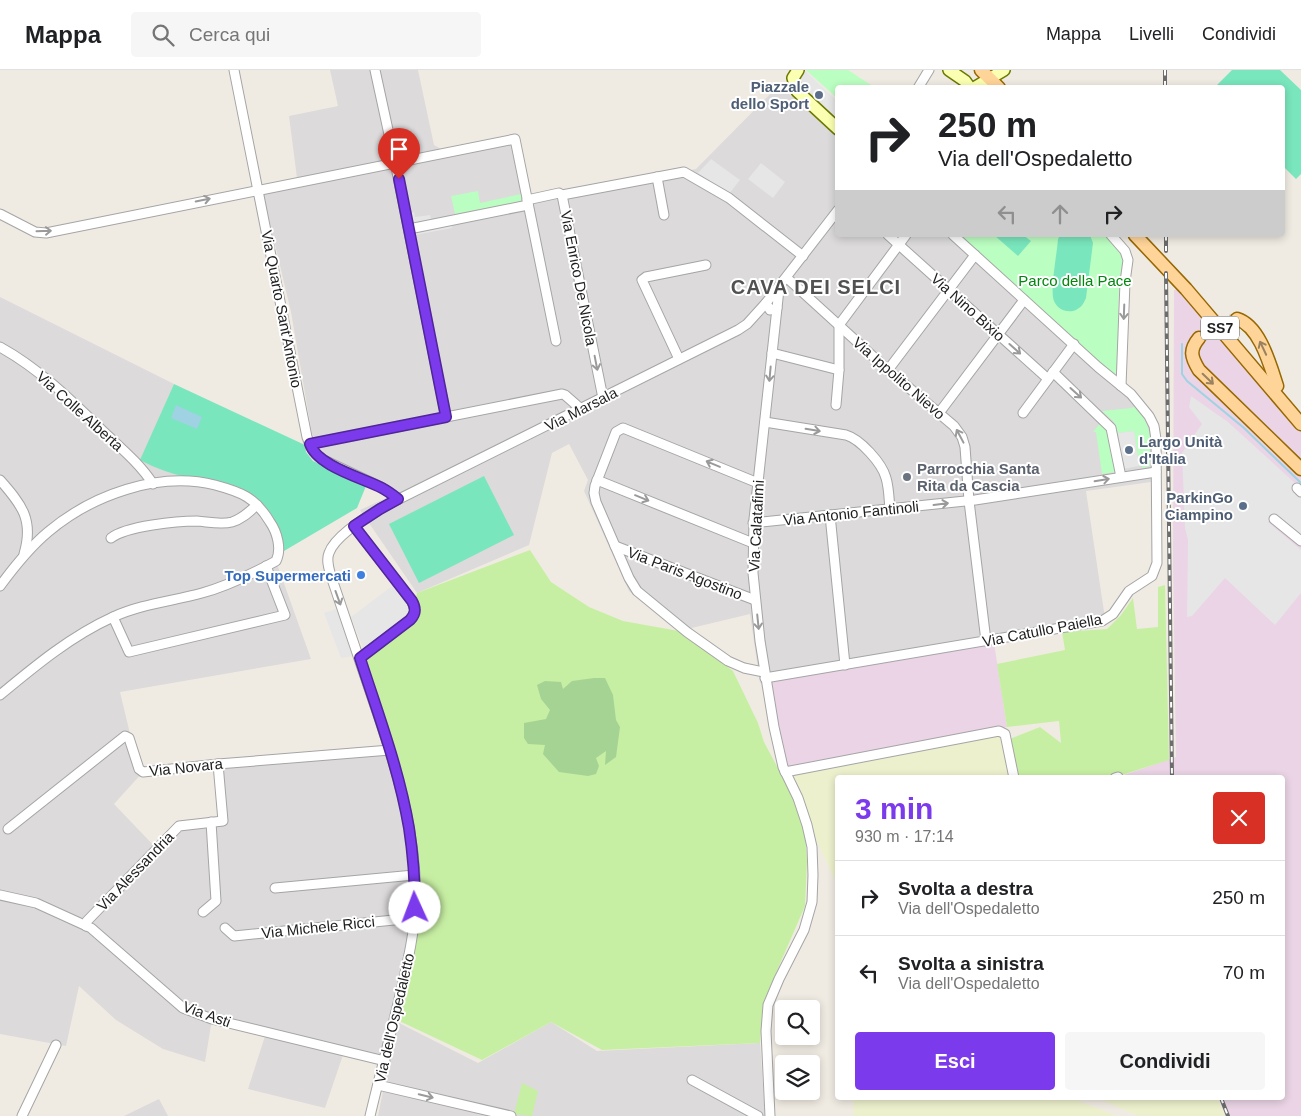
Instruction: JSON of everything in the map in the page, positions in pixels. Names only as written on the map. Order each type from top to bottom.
[{"type":"main road","name":"SS7","points":[[1138,237],[1186,289],[1301,424]]},
{"type":"main road","name":"SS7","points":[[1147,237],[1301,414]]},
{"type":"main road","points":[[1237,320],[1245,322],[1253,330],[1263,349],[1277,386]]},
{"type":"main road","points":[[1199,338],[1193,345],[1192,359],[1200,370],[1301,469]]},
{"type":"street","name":"Via Quarto Sant'Antonio","points":[[234,70],[310,444]]},
{"type":"street","points":[[375,70],[396,162],[446,417]]},
{"type":"street","points":[[798,70],[793,78],[796,91],[835,127]]},
{"type":"street","points":[[920,85],[929,70]]},
{"type":"street","points":[[949,70],[969,85],[1004,70]]},
{"type":"street","points":[[0,214],[35,232],[46,233],[515,139],[556,340]]},
{"type":"street","name":"Via Enrico De Nicola","points":[[603,398],[562,195],[680,172],[690,174],[729,198],[803,256]]},
{"type":"street","points":[[657,176],[664,216]]},
{"type":"street","points":[[409,229],[559,194],[562,195]]},
{"type":"street","points":[[787,278],[835,214]]},
{"type":"street","name":"Via Nino Bixio","points":[[890,237],[998,334],[1098,414],[1112,430],[1121,477]]},
{"type":"street","points":[[836,405],[839,370],[839,325],[904,237]]},
{"type":"street","name":"Via Catullo Paiella","points":[[597,480],[594,490],[595,500],[631,583],[642,596],[728,661],[765,675],[845,665],[1104,620],[1114,613],[1129,591],[1150,578],[1157,564],[1156,439],[1153,423],[1144,408],[1121,386],[955,237]]},
{"type":"street","points":[[1113,237],[1125,251],[1128,260],[1125,282],[1121,386]]},
{"type":"street","points":[[888,370],[975,255]]},
{"type":"street","points":[[679,359],[642,280],[646,277],[706,265]]},
{"type":"street","name":"Via Ippolito Nievo","points":[[787,278],[888,370],[940,413],[956,428],[963,440],[986,641]]},
{"type":"street","name":"Via Calatafimi","points":[[770,1116],[766,1031],[768,1005],[778,979],[804,930],[812,902],[812,847],[798,798],[785,772],[774,726],[755,600],[752,543],[772,353],[771,307],[779,289],[787,278]]},
{"type":"street","points":[[940,413],[1024,300]]},
{"type":"street","name":"Via Marsala","points":[[398,499],[742,328],[759,312],[771,307]]},
{"type":"street","points":[[1023,413],[1074,344]]},
{"type":"street","name":"Via Colle Alberta","points":[[0,348],[29,366],[74,404],[142,468],[152,484]]},
{"type":"street","points":[[772,353],[839,370]]},
{"type":"street","points":[[398,499],[381,487],[324,460],[314,452],[310,444],[562,394],[581,409]]},
{"type":"street","points":[[765,422],[846,435],[856,439],[884,472],[887,481],[890,510]]},
{"type":"street","points":[[752,543],[597,480],[617,431],[626,428],[758,483]]},
{"type":"street","name":"Via Antonio Fantinoli","points":[[753,523],[969,501],[1156,472]]},
{"type":"street","points":[[0,480],[16,498],[26,518],[28,534],[23,557]]},
{"type":"street","points":[[0,586],[23,557],[50,531],[89,506],[115,495],[152,484],[171,481],[208,484],[238,491],[257,504],[270,521],[277,538],[279,556],[276,561],[231,583],[203,593],[134,609],[113,617],[72,640],[34,667],[0,695]]},
{"type":"street","name":"Via dell'Ospedaletto","points":[[370,1116],[385,1061],[410,949],[414,918],[414,875],[409,828],[390,750],[328,565],[328,556],[332,547],[354,526],[398,499]]},
{"type":"street","points":[[111,538],[126,532],[165,523],[199,521],[229,523],[243,517],[257,504]]},
{"type":"street","points":[[830,515],[845,665]]},
{"type":"street","points":[[1274,519],[1301,541]]},
{"type":"street","points":[[354,526],[412,601],[415,611],[410,620],[360,658]]},
{"type":"street","name":"Via Paris Agostino","points":[[615,546],[755,600]]},
{"type":"street","points":[[113,617],[129,652],[285,615],[266,566]]},
{"type":"street","points":[[785,772],[998,731],[1005,734],[1013,775]]},
{"type":"street","name":"Via Novara","points":[[8,829],[125,736],[128,738],[138,768],[142,772],[390,750]]},
{"type":"street","points":[[203,912],[216,901],[211,822],[224,819],[218,764]]},
{"type":"street","name":"Via Alessandria","points":[[86,926],[87,921],[180,826],[211,822]]},
{"type":"street","points":[[275,888],[414,875]]},
{"type":"street","name":"Via Asti","points":[[0,895],[36,903],[91,928],[182,1008],[212,1019],[385,1061]]},
{"type":"street","name":"Via Michele Ricci","points":[[225,928],[234,936],[414,918]]},
{"type":"street","points":[[22,1116],[56,1045]]},
{"type":"street","points":[[692,1080],[758,1116]]},
{"type":"street","points":[[378,1085],[511,1116]]},
{"type":"shaded area","points":[[330,70],[418,70],[434,145],[441,149],[516,134],[530,200],[696,169],[779,85],[835,135],[835,237],[951,237],[1136,405],[1150,428],[1151,482],[1086,491],[1106,625],[760,683],[750,614],[679,631],[629,591],[584,491],[588,480],[569,444],[552,453],[529,545],[417,593],[360,510],[399,492],[327,456],[319,447],[312,434],[291,312],[261,185],[297,178],[289,116],[338,106]]},
{"type":"shaded area","name":"Piazzale dello Sport","points":[[805,71],[835,99],[835,120],[799,89],[802,84],[798,80]]},
{"type":"shaded area","points":[[711,159],[740,180],[729,194],[698,173]]},
{"type":"shaded area","points":[[761,163],[785,182],[773,198],[748,179]]},
{"type":"shaded area","points":[[414,212],[415,217],[430,215],[431,219],[450,216],[452,228],[415,235],[411,213]]},
{"type":"shaded area","points":[[1191,286],[1301,414],[1301,1116],[1228,1116],[1222,1100],[1285,1100],[1285,775],[1124,775],[1176,757],[1173,561],[1174,290]]},
{"type":"shaded area","points":[[0,297],[174,384],[141,460],[238,491],[274,528],[276,561],[311,659],[120,692],[138,767],[143,772],[114,804],[157,849],[179,826],[221,821],[218,764],[390,750],[409,828],[415,908],[385,1061],[344,1052],[325,1108],[248,1089],[266,1033],[212,1019],[205,1062],[163,1049],[116,1020],[79,986],[66,1046],[0,1034]]},
{"type":"shaded area","name":"ParkinGo Ciampino","points":[[1191,396],[1228,422],[1296,484],[1292,488],[1301,497],[1301,536],[1275,515],[1268,522],[1301,550],[1301,593],[1275,625],[1225,578],[1192,616],[1187,617],[1188,540],[1185,528],[1182,453],[1202,424],[1189,407]]},
{"type":"shaded area","name":"Largo Unità d'Italia","points":[[1134,431],[1139,466],[1123,469],[1118,433]]},
{"type":"shaded area","points":[[395,584],[411,605],[410,615],[363,648],[351,617]]},
{"type":"shaded area","points":[[336,609],[354,656],[341,658],[324,613]]},
{"type":"shaded area","points":[[994,643],[1007,727],[788,770],[781,750],[771,681]]},
{"type":"shaded area","points":[[397,1022],[478,1063],[551,1022],[597,1051],[760,1043],[765,1116],[378,1116]]},
{"type":"shaded area","points":[[159,1099],[168,1116],[124,1116]]},
{"type":"green space","points":[[806,70],[848,70],[871,85],[835,85],[835,96]]},
{"type":"green space","points":[[1232,70],[1280,70],[1301,90],[1301,174],[1296,179],[1285,168],[1285,85],[1217,85]]},
{"type":"green space","points":[[478,191],[480,203],[521,194],[522,201],[455,214],[451,196]]},
{"type":"green space","name":"Parco della Pace","points":[[962,237],[1106,237],[1121,254],[1123,261],[1119,284],[1117,372],[1116,374],[1111,372]]},
{"type":"green space","points":[[996,237],[1026,237],[1031,241],[1018,256]]},
{"type":"green space","points":[[1059,237],[1091,237],[1093,243],[1086,298],[1078,309],[1073,311],[1066,311],[1060,308],[1055,303],[1053,297],[1053,277]]},
{"type":"green space","points":[[174,384],[305,445],[306,452],[313,461],[366,486],[357,508],[284,551],[280,532],[271,514],[260,501],[246,492],[165,471],[140,460]]},
{"type":"green space","points":[[1136,405],[1148,427],[1150,440],[1150,466],[1142,468],[1142,466],[1139,466],[1134,431],[1118,433],[1114,422],[1102,411],[1132,408]]},
{"type":"green space","points":[[1101,422],[1109,431],[1115,472],[1102,474],[1096,432],[1093,432]]},
{"type":"green space","points":[[484,476],[514,535],[419,583],[389,524]]},
{"type":"green space","points":[[530,550],[551,582],[589,607],[623,621],[679,631],[733,671],[758,723],[764,742],[804,817],[807,862],[805,906],[763,1003],[760,1043],[602,1050],[551,1022],[482,1060],[395,1019],[414,918],[409,828],[360,658],[410,628],[417,593]]},
{"type":"green space","points":[[1165,585],[1169,760],[1121,775],[1014,775],[1007,740],[1040,727],[1061,743],[1059,721],[1007,727],[997,664],[1065,650],[1062,632],[1107,629],[1121,615],[1133,598],[1137,629],[1158,627],[1158,587]]},
{"type":"green space","points":[[605,678],[613,695],[616,720],[620,727],[616,757],[605,765],[606,751],[596,758],[599,766],[596,774],[588,776],[559,772],[543,754],[545,745],[528,744],[524,738],[524,723],[546,719],[550,710],[541,699],[537,685],[545,681],[561,682],[563,689],[572,681]]},
{"type":"green space","points":[[1005,734],[1014,775],[835,775],[835,881],[785,772]]},
{"type":"green space","points":[[522,1083],[538,1091],[532,1116],[514,1114]]},
{"type":"green space","points":[[853,1100],[1077,1100],[1116,1116],[854,1116]]},
{"type":"green space","points":[[1102,1100],[1218,1100],[1225,1116],[1139,1116]]},
{"type":"water","points":[[176,405],[202,417],[197,429],[171,418]]},
{"type":"waterway","points":[[1182,344],[1182,374],[1187,381],[1244,428],[1301,483]]},
{"type":"tunnel","points":[[1199,338],[1229,321],[1237,319]]},
{"type":"railway","points":[[1165,70],[1165,85]]},
{"type":"railway","points":[[1166,237],[1166,251]]},
{"type":"railway","points":[[1166,273],[1172,775]]},
{"type":"railway","points":[[1222,1100],[1228,1116]]},
{"type":"place","name":"Piazzale dello Sport","points":[[819,95]]},
{"type":"place","name":"Largo Unità d'Italia","points":[[1129,450]]},
{"type":"place","name":"Parrocchia Santa Rita da Cascia","points":[[907,477]]},
{"type":"place","name":"ParkinGo Ciampino","points":[[1243,506]]},
{"type":"place","name":"Top Supermercati","points":[[361,575]]},
{"type":"district","name":"CAVA DEI SELCI","points":[[816,287]]},
{"type":"route","points":[[399,179],[446,417],[310,444],[314,452],[324,460],[381,487],[398,499],[354,526],[415,607],[413,617],[410,620],[370,648],[360,658],[390,750],[409,828],[414,868],[415,908]]}]
